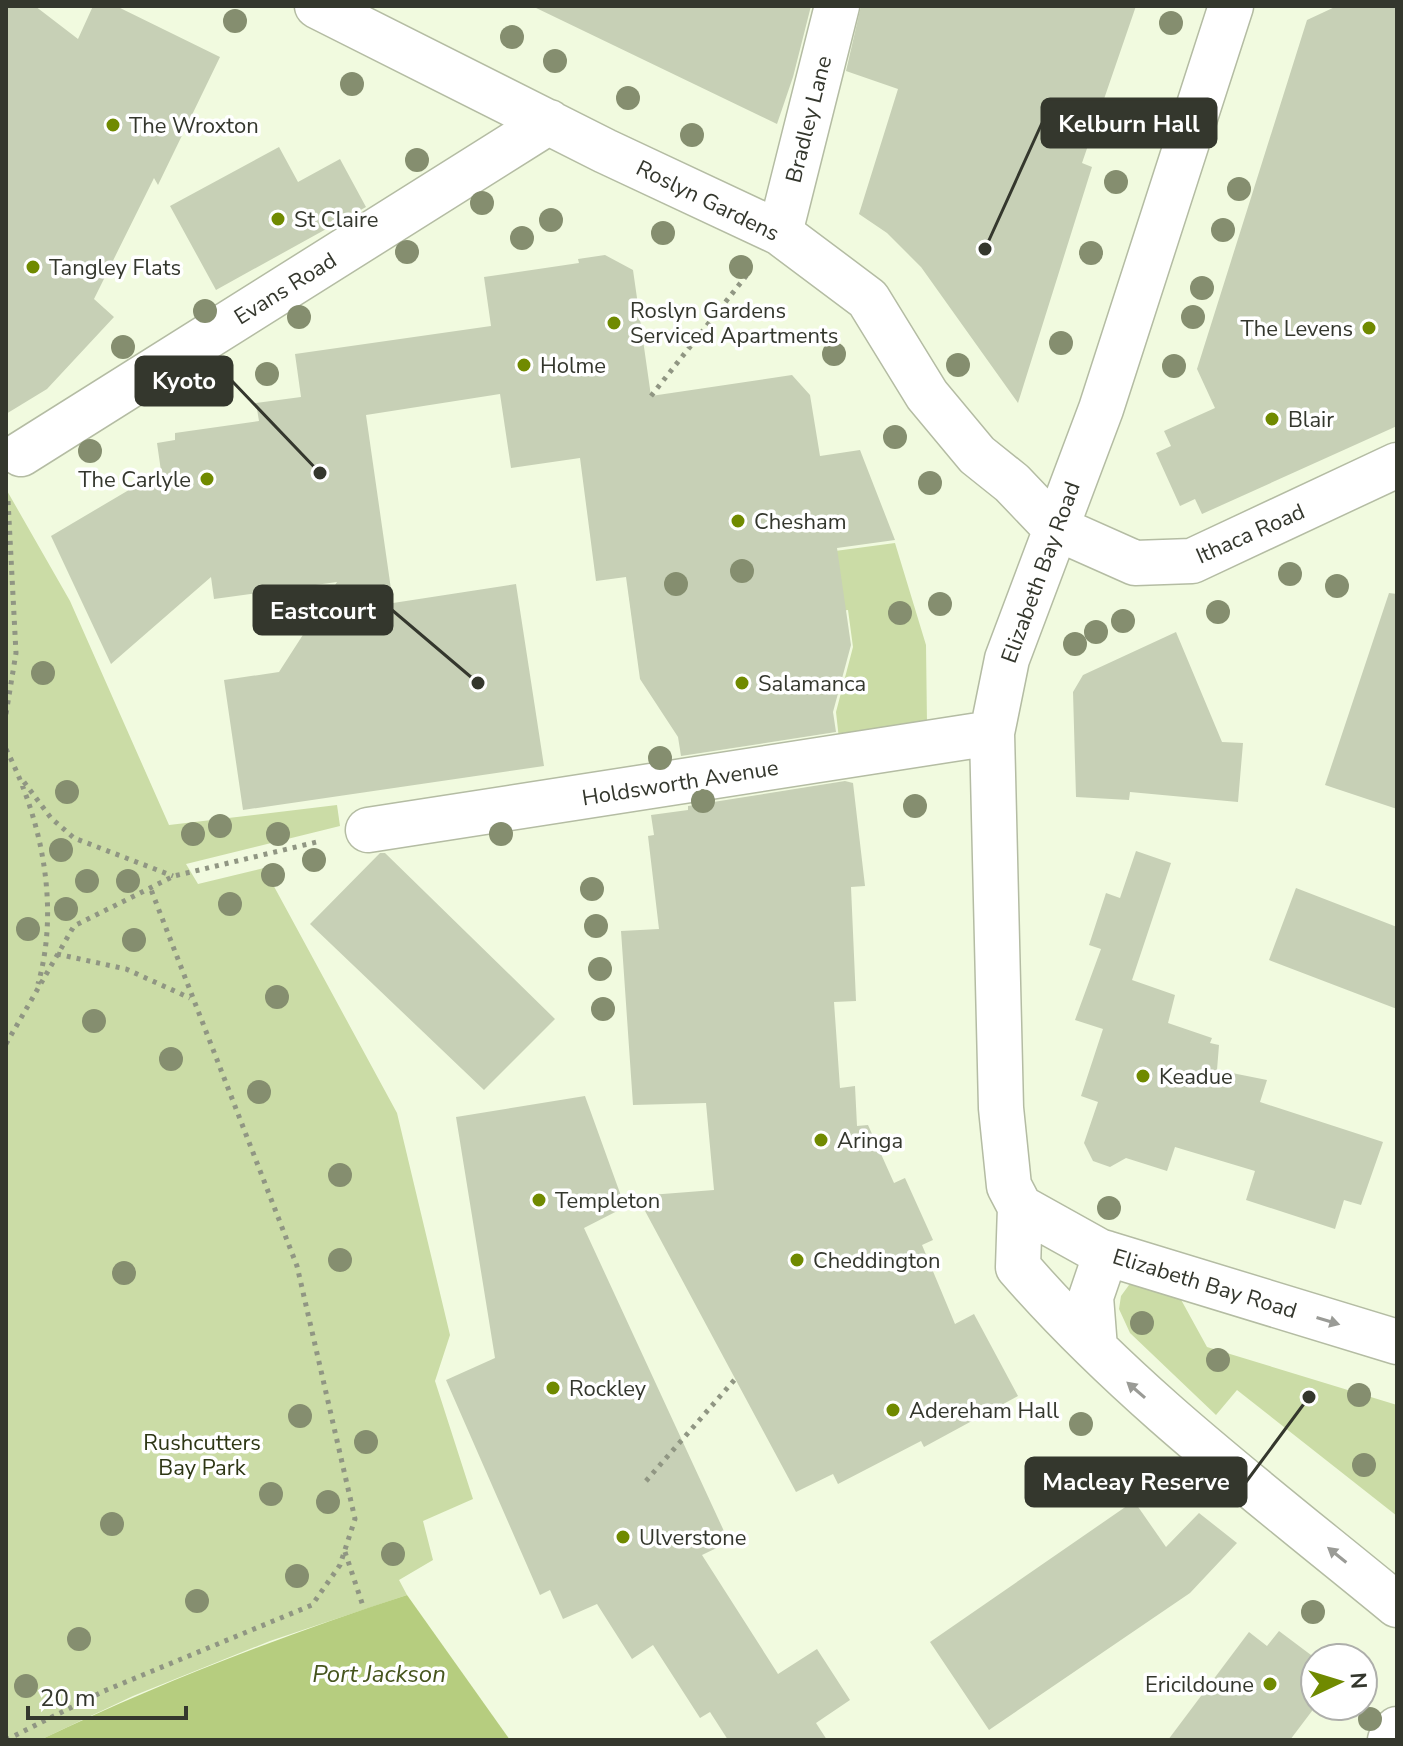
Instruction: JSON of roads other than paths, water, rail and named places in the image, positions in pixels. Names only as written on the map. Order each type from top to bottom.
[{"type":"street","name":"Roslyn Gardens","points":[[317,6],[780,233],[868,299],[927,395],[977,455],[1012,483],[1054,527]]},
{"type":"street","name":"Bradley Lane","points":[[780,233],[837,6]]},
{"type":"street","name":"Elizabeth Bay Road","points":[[1231,6],[1101,409],[1054,527],[1007,659],[992,733],[1001,1108],[1009,1186],[1020,1207],[1018,1267],[1065,1321],[1129,1384],[1397,1605]]},
{"type":"street","name":"Evans Road","points":[[21,454],[549,122]]},
{"type":"street","name":"Ithaca Road","points":[[1054,527],[1135,563],[1192,561],[1397,465]]},
{"type":"street","name":"Holdsworth Avenue","points":[[368,830],[992,733]]},
{"type":"street","name":"Elizabeth Bay Road","points":[[1020,1207],[1106,1253],[1397,1342]]},
{"type":"street","points":[[1095,1348],[1091,1297],[1106,1253]]},
{"type":"street","points":[[1390,1740],[1397,1729]]},
{"type":"water","name":"Port Jackson","points":[[407,1595],[510,1740],[40,1740],[221,1662]]},
{"type":"place","name":"The Wroxton","points":[[113,125]]},
{"type":"place","name":"St Claire","points":[[278,219]]},
{"type":"place","name":"Kelburn Hall","points":[[985,249]]},
{"type":"place","name":"Tangley Flats","points":[[33,267]]},
{"type":"place","name":"Roslyn Gardens Serviced Apartments","points":[[614,323]]},
{"type":"place","name":"The Levens","points":[[1369,328]]},
{"type":"place","name":"Holme","points":[[524,365]]},
{"type":"place","name":"Blair","points":[[1272,419]]},
{"type":"place","name":"Kyoto","points":[[320,473]]},
{"type":"place","name":"The Carlyle","points":[[207,479]]},
{"type":"place","name":"Chesham","points":[[738,521]]},
{"type":"place","name":"Eastcourt","points":[[478,683]]},
{"type":"place","name":"Salamanca","points":[[742,683]]},
{"type":"place","name":"Keadue","points":[[1143,1076]]},
{"type":"place","name":"Aringa","points":[[821,1140]]},
{"type":"place","name":"Templeton","points":[[539,1200]]},
{"type":"place","name":"Cheddington","points":[[797,1260]]},
{"type":"place","name":"Rockley","points":[[553,1388]]},
{"type":"place","name":"Macleay Reserve","points":[[1309,1397]]},
{"type":"place","name":"Adereham Hall","points":[[893,1410]]},
{"type":"place","name":"Ulverstone","points":[[623,1537]]},
{"type":"place","name":"Ericildoune","points":[[1270,1684]]},
{"type":"park label","name":"Rushcutters Bay Park","points":[[202,1454]]}]
